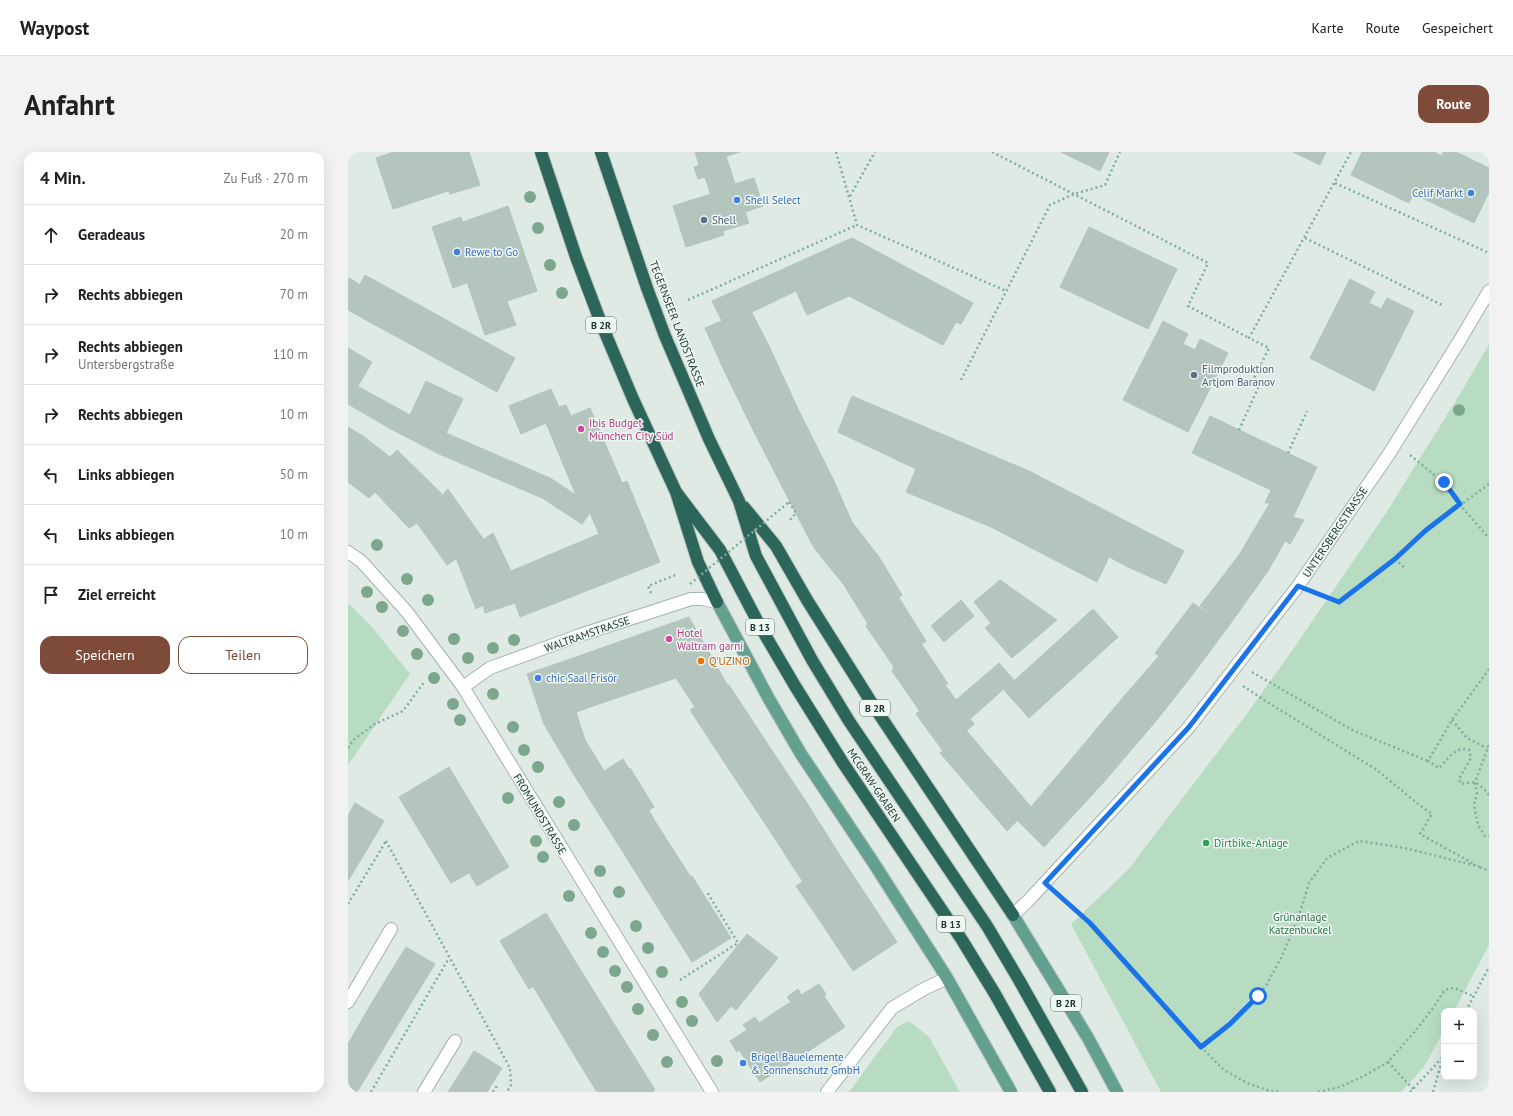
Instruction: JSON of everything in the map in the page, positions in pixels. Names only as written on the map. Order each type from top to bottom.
[{"type":"highway","name":"B 2R","points":[[541,152],[576,257],[603,329],[633,399],[676,492],[698,562],[717,602]]},
{"type":"highway","name":"TEGERNSEER LANDSTRASSE","points":[[601,152],[662,329],[709,439],[739,502]]},
{"type":"highway","name":"MCGRAW-GRABEN","points":[[676,492],[720,550],[761,628],[795,686],[843,763],[962,940],[1050,1092]]},
{"type":"highway","name":"B 2R","points":[[739,502],[776,546],[807,600],[869,698],[1013,915]]},
{"type":"highway","name":"MCGRAW-GRABEN","points":[[739,502],[756,556],[785,613],[812,660],[849,721],[987,926],[1066,1061],[1082,1092]]},
{"type":"main road","name":"B 2R","points":[[717,602],[769,699],[802,754],[874,862],[947,978],[1011,1092]]},
{"type":"main road","name":"B 2R","points":[[1013,915],[1088,1038],[1117,1092]]},
{"type":"street","name":"UNTERSBERGSTRASSE","points":[[1013,915],[1045,883],[1189,727],[1239,664],[1298,586],[1395,443],[1489,291]]},
{"type":"street","name":"FROMUNDSTRASSE","points":[[348,552],[361,562],[407,612],[463,687],[712,1092]]},
{"type":"street","name":"WALTRAMSTRASSE","points":[[463,687],[490,668],[580,635],[691,599],[702,599],[717,602]]},
{"type":"street","points":[[348,1002],[391,929]]},
{"type":"street","points":[[827,1092],[892,1008],[924,989],[947,978]]},
{"type":"street","points":[[424,1092],[455,1042]]},
{"type":"path","points":[[836,152],[857,225]]},
{"type":"path","points":[[849,197],[875,152]]},
{"type":"path","points":[[992,152],[1208,263],[1188,306],[1269,348],[1252,382]]},
{"type":"path","points":[[962,380],[1050,205],[1074,194],[1105,185],[1120,152]]},
{"type":"path","points":[[1249,338],[1351,152]]},
{"type":"path","points":[[1335,182],[1489,253]]},
{"type":"path","points":[[688,300],[857,225],[1006,291]]},
{"type":"path","points":[[1305,238],[1444,306]]},
{"type":"path","points":[[1239,430],[1259,386]]},
{"type":"path","points":[[1288,453],[1307,411]]},
{"type":"path","points":[[1395,443],[1444,482],[1460,504],[1489,538]]},
{"type":"path","points":[[1298,586],[1339,602],[1395,559],[1425,531],[1489,484]]},
{"type":"path","points":[[690,584],[789,502],[796,513],[790,520]]},
{"type":"path","points":[[1395,559],[1405,568]]},
{"type":"path","points":[[648,586],[678,574]]},
{"type":"path","points":[[1239,664],[1352,730],[1428,761],[1439,768],[1457,750],[1464,748],[1469,750],[1471,758],[1459,779],[1462,784],[1476,782],[1489,795]]},
{"type":"path","points":[[1428,761],[1452,720],[1489,669]]},
{"type":"path","points":[[1229,676],[1264,700],[1377,770],[1432,814],[1420,834],[1489,871]]},
{"type":"path","points":[[348,748],[353,740],[376,724],[403,711],[425,681]]},
{"type":"path","points":[[1452,720],[1467,738],[1488,747],[1476,782],[1477,794],[1474,805],[1478,825],[1485,836],[1489,836]]},
{"type":"path","points":[[348,904],[386,841],[510,1068],[511,1085],[507,1092]]},
{"type":"path","points":[[1201,1047],[1245,1010],[1266,986],[1288,942],[1300,912],[1309,883],[1327,858],[1359,841],[1405,848],[1481,867]]},
{"type":"path","points":[[1045,883],[1090,923],[1201,1047],[1224,1070],[1247,1082],[1270,1091],[1281,1092]]},
{"type":"path","points":[[680,980],[738,943],[707,892]]},
{"type":"path","points":[[371,1092],[449,957]]},
{"type":"path","points":[[1467,1008],[1489,967]]},
{"type":"path","points":[[1318,1092],[1340,1087],[1364,1076],[1388,1062],[1417,1029],[1444,991],[1450,988],[1473,996]]},
{"type":"path","points":[[1388,1062],[1411,1091],[1441,1059]]},
{"type":"path","points":[[1433,1092],[1441,1062]]},
{"type":"path","points":[[493,1092],[498,1084]]},
{"type":"green space","name":"Grünanlage Katzenbuckel","points":[[1489,344],[1489,945],[1456,1008],[1441,1008],[1441,1036],[1424,1067],[1401,1092],[1161,1092],[1071,924],[1127,871],[1246,715],[1296,645],[1386,513],[1463,389]]},
{"type":"green space","points":[[348,603],[372,627],[410,674],[348,765]]},
{"type":"green space","points":[[909,1021],[929,1037],[960,1092],[849,1092],[897,1027]]},
{"type":"building","points":[[394,152],[436,152],[448,191],[393,209],[376,158]]},
{"type":"building","points":[[436,152],[469,152],[480,185],[450,194]]},
{"type":"building","points":[[695,152],[740,152],[699,165]]},
{"type":"building","points":[[1061,152],[1109,152],[1100,171]]},
{"type":"building","points":[[1293,152],[1326,152],[1320,165]]},
{"type":"building","points":[[1362,152],[1434,152],[1409,203],[1351,175]]},
{"type":"building","points":[[1434,152],[1442,156],[1443,152],[1456,152],[1489,168],[1489,192],[1474,223],[1414,194]]},
{"type":"building","name":"Shell Select","points":[[726,156],[735,184],[754,178],[763,206],[745,212],[749,223],[723,231],[705,177],[698,179],[694,167]]},
{"type":"building","points":[[711,194],[724,235],[686,247],[673,206]]},
{"type":"building","points":[[508,206],[537,291],[507,301],[516,325],[485,335],[467,282],[482,277],[463,222]]},
{"type":"building","name":"Rewe to Go","points":[[461,217],[482,277],[453,288],[432,227]]},
{"type":"building","points":[[1089,227],[1177,269],[1148,329],[1060,287]]},
{"type":"building","points":[[852,238],[973,303],[961,324],[956,322],[943,345],[849,296],[807,315],[796,291],[752,312],[750,309],[722,321],[712,301]]},
{"type":"building","points":[[365,275],[515,358],[497,392],[348,310],[348,306]]},
{"type":"building","points":[[349,278],[359,284],[348,305],[348,280]]},
{"type":"building","points":[[1350,279],[1375,292],[1369,303],[1381,309],[1387,298],[1414,311],[1374,391],[1310,358]]},
{"type":"building","points":[[750,309],[768,344],[722,366],[705,328]]},
{"type":"building","points":[[1163,321],[1188,334],[1183,344],[1195,350],[1200,339],[1228,353],[1188,432],[1123,400]]},
{"type":"building","points":[[768,344],[799,411],[754,432],[722,366]]},
{"type":"building","points":[[348,348],[372,362],[358,386],[348,380]]},
{"type":"building","points":[[348,381],[446,433],[550,478],[576,495],[582,493],[589,514],[582,524],[542,498],[439,454],[391,429],[348,404]]},
{"type":"building","points":[[426,381],[463,399],[446,433],[410,415]]},
{"type":"building","points":[[551,389],[559,407],[566,405],[571,416],[590,408],[622,483],[584,499],[582,493],[576,495],[546,423],[521,434],[509,406]]},
{"type":"building","points":[[852,396],[1029,471],[1012,505],[1109,557],[1097,582],[991,527],[906,492],[916,469],[838,432]]},
{"type":"building","points":[[799,411],[833,479],[789,500],[754,432]]},
{"type":"building","points":[[1210,416],[1317,467],[1293,517],[1270,503],[1265,503],[1271,490],[1192,453]]},
{"type":"building","points":[[348,427],[363,436],[390,457],[375,492],[369,498],[348,482]]},
{"type":"building","points":[[397,450],[442,494],[417,523],[409,528],[375,492],[390,457]]},
{"type":"building","points":[[1029,471],[1184,551],[1166,584],[1126,566],[1012,505]]},
{"type":"building","points":[[833,479],[852,522],[879,557],[844,585],[814,548],[789,500]]},
{"type":"building","points":[[627,481],[660,562],[520,617],[515,603],[511,571],[599,534],[584,499]]},
{"type":"building","points":[[448,489],[484,540],[447,565],[417,523]]},
{"type":"building","points":[[1270,503],[1293,517],[1304,520],[1290,544],[1285,541],[1268,571],[1239,555]]},
{"type":"building","points":[[493,533],[511,571],[515,603],[485,613],[483,605],[476,609],[456,558]]},
{"type":"building","points":[[1239,555],[1268,571],[1228,627],[1200,606]]},
{"type":"building","points":[[879,557],[902,595],[868,624],[844,585]]},
{"type":"building","points":[[1000,580],[1057,620],[1012,658],[985,628],[991,623],[974,602]]},
{"type":"building","points":[[899,598],[926,641],[894,667],[866,626]]},
{"type":"building","points":[[961,600],[974,616],[944,642],[931,626]]},
{"type":"building","points":[[1193,603],[1228,627],[1190,678],[1155,653]]},
{"type":"building","points":[[1093,609],[1118,637],[1029,718],[1004,690]]},
{"type":"building","points":[[689,617],[728,686],[695,707],[676,678],[596,705],[579,656]]},
{"type":"building","points":[[922,645],[948,684],[945,685],[919,710],[892,671],[894,667]]},
{"type":"building","points":[[579,656],[596,705],[544,724],[527,674]]},
{"type":"building","points":[[1159,656],[1190,678],[1156,721],[1126,694]]},
{"type":"building","points":[[999,663],[1014,680],[970,719],[956,700]]},
{"type":"building","points":[[729,685],[767,743],[728,768],[690,710]]},
{"type":"building","points":[[945,685],[974,724],[943,751],[916,714]]},
{"type":"building","points":[[1126,694],[1156,721],[1104,782],[1044,847],[1017,820],[1031,807]]},
{"type":"building","points":[[576,712],[585,740],[595,756],[571,770],[544,724]]},
{"type":"building","points":[[966,730],[1031,807],[1007,831],[940,753]]},
{"type":"building","points":[[767,743],[805,800],[766,825],[728,768]]},
{"type":"building","points":[[595,756],[604,771],[623,759],[654,807],[649,810],[653,818],[616,841],[571,770]]},
{"type":"building","points":[[449,767],[509,867],[477,886],[469,873],[451,883],[399,797]]},
{"type":"building","points":[[805,800],[841,857],[803,882],[766,825]]},
{"type":"building","points":[[355,803],[384,821],[348,881],[348,816]]},
{"type":"building","points":[[653,818],[690,876],[653,900],[616,841]]},
{"type":"building","points":[[841,857],[870,901],[826,930],[796,886]]},
{"type":"building","points":[[692,876],[731,938],[692,962],[653,900]]},
{"type":"building","points":[[870,901],[897,942],[853,971],[826,930]]},
{"type":"building","points":[[546,913],[575,961],[529,989],[500,941]]},
{"type":"building","points":[[747,934],[778,958],[736,1010],[731,1006],[717,1022],[699,994]]},
{"type":"building","points":[[406,947],[435,964],[400,1021],[371,1004]]},
{"type":"building","points":[[575,961],[616,1027],[573,1053],[533,986]]},
{"type":"building","points":[[819,984],[826,994],[824,996],[845,1027],[803,1055],[775,1012],[791,1002],[787,997],[798,989],[801,995]]},
{"type":"building","points":[[371,1004],[400,1021],[365,1079],[348,1069],[348,1044]]},
{"type":"building","points":[[775,1012],[803,1055],[760,1082],[739,1050],[737,1052],[730,1041],[747,1030],[743,1025],[755,1017],[759,1023]]},
{"type":"building","points":[[616,1027],[655,1090],[652,1092],[597,1092],[573,1053]]},
{"type":"building","points":[[474,1051],[502,1068],[487,1092],[448,1092]]},
{"type":"building","points":[[348,1069],[365,1079],[357,1092],[348,1092]]},
{"type":"place","name":"Celif Markt","points":[[1471,193]]},
{"type":"place","name":"Shell Select","points":[[737,200]]},
{"type":"place","name":"Shell","points":[[704,220]]},
{"type":"place","name":"Rewe to Go","points":[[457,252]]},
{"type":"place","name":"Filmproduktion Artjom Baranov","points":[[1194,375]]},
{"type":"place","name":"Ibis Budget München City Süd","points":[[581,429]]},
{"type":"place","name":"Hotel Waltram garni","points":[[669,639]]},
{"type":"place","name":"Q'UZINO","points":[[701,661]]},
{"type":"place","name":"chic Saal Frisör","points":[[538,678]]},
{"type":"place","name":"Dirtbike-Anlage","points":[[1206,843]]},
{"type":"place","name":"Brigel Bauelemente & Sonnenschutz GmbH","points":[[743,1063]]},
{"type":"route","points":[[1258,996],[1230,1024],[1201,1047],[1090,923],[1045,883],[1189,727],[1298,586],[1339,602],[1395,559],[1425,531],[1460,504],[1444,482]]}]
